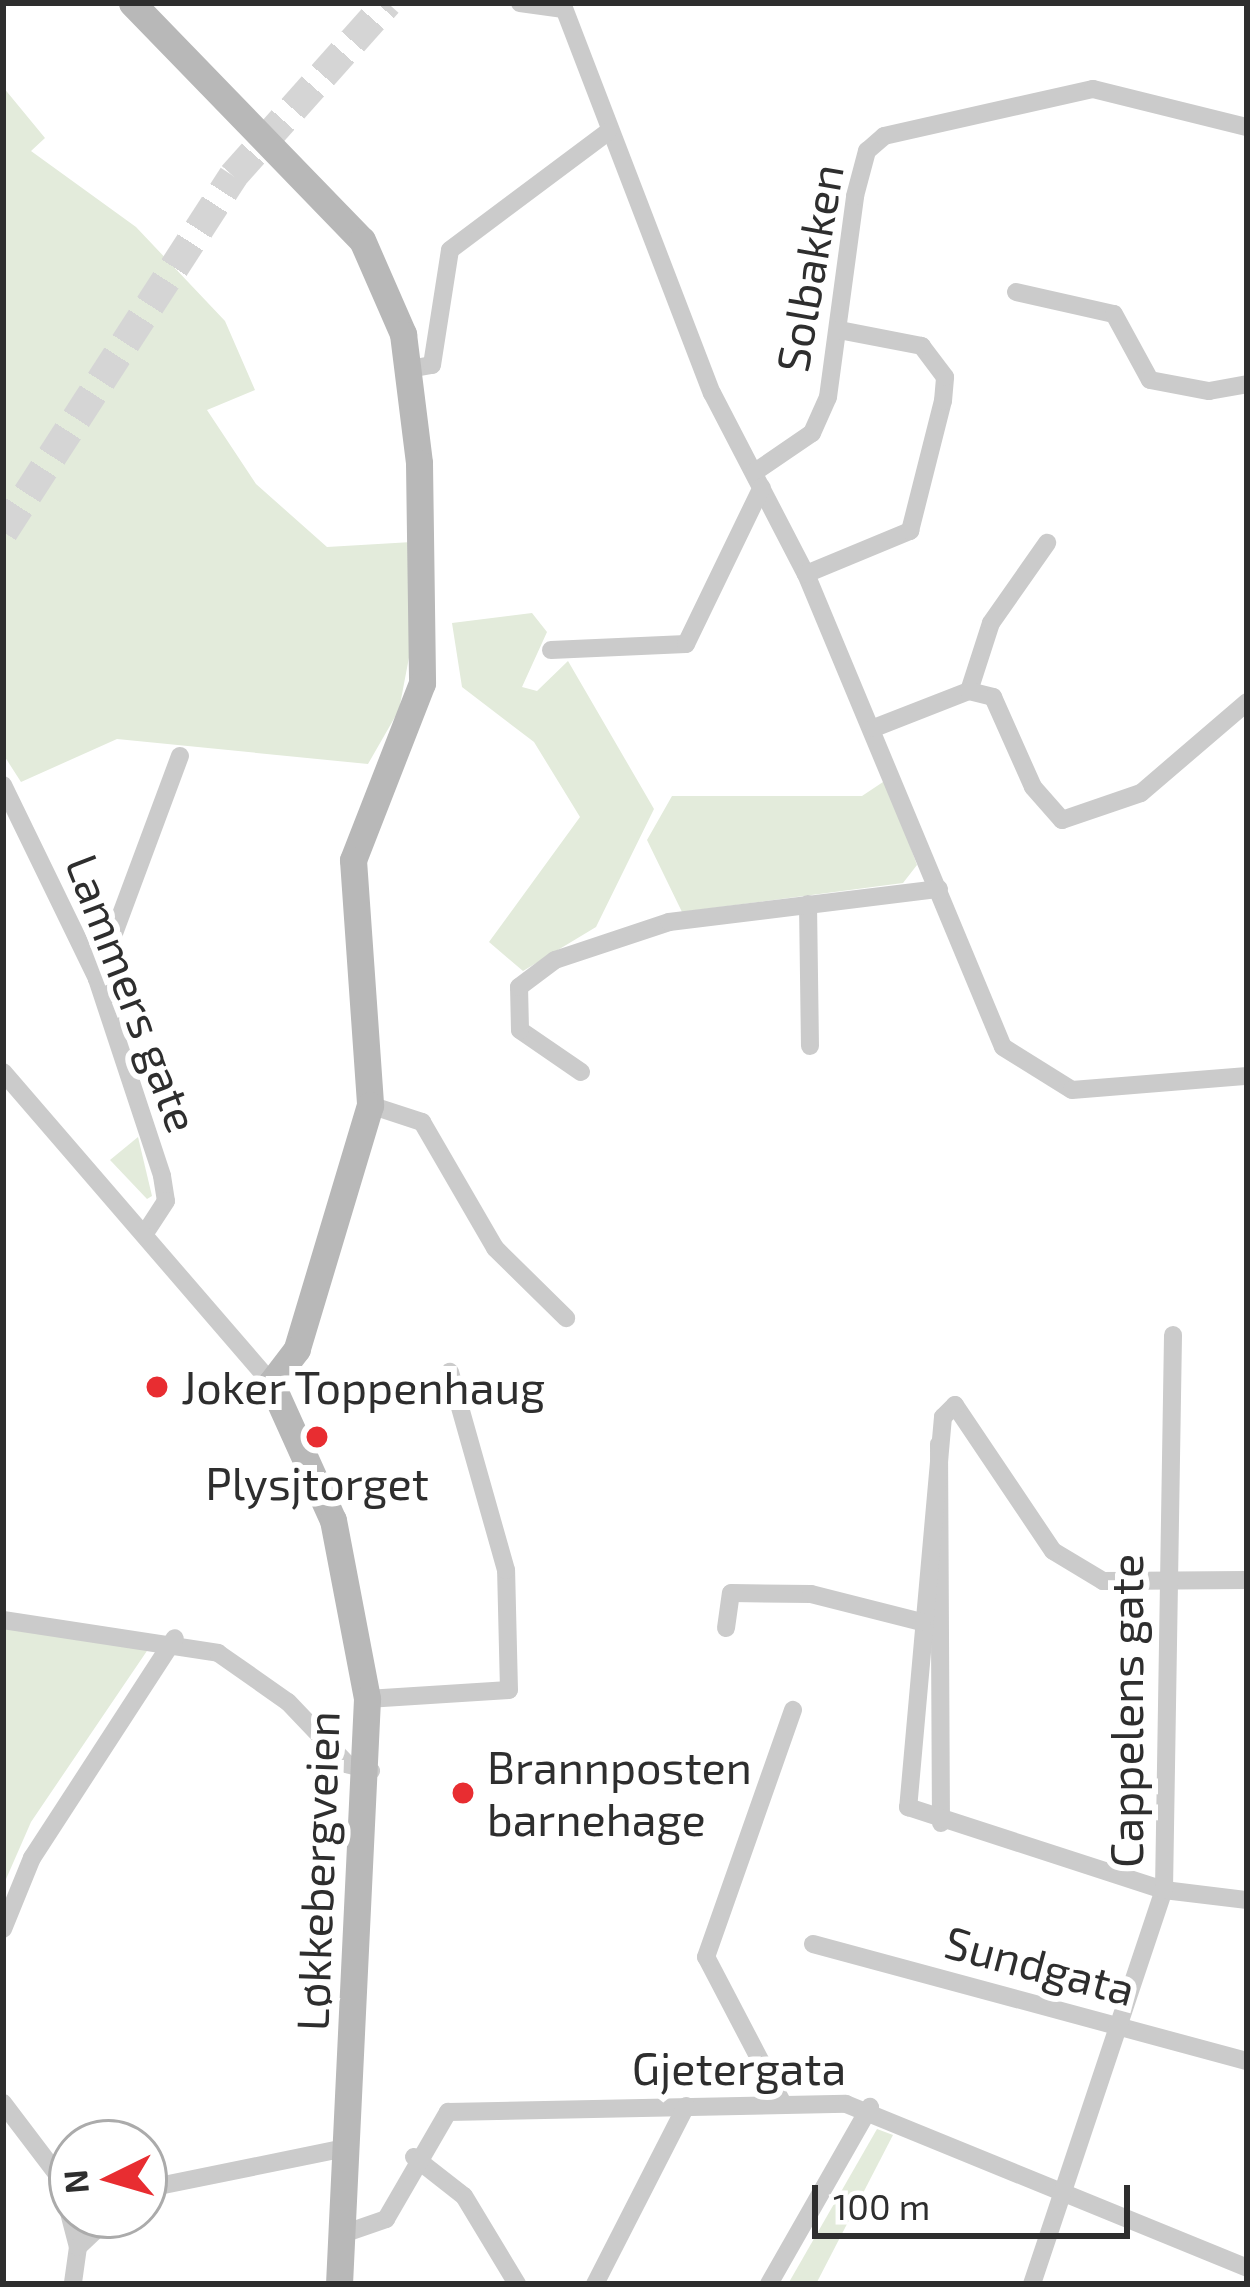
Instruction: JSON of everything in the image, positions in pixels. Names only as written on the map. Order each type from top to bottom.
[{"type":"main road","points":[[132,3],[362,239],[396,307],[410,369],[428,589],[422,683],[353,860],[370,1105],[297,1349],[271,1382]]},
{"type":"main road","name":"Løkkebergveien","points":[[271,1382],[333,1520],[367,1699],[371,1771],[340,2284]]},
{"type":"street","points":[[520,3],[563,6]]},
{"type":"street","name":"Solbakken","points":[[563,6],[608,132],[758,479],[812,433],[839,330],[854,196],[867,152],[884,136],[1093,89],[1247,127]]},
{"type":"street","points":[[410,369],[432,364],[450,250],[608,132]]},
{"type":"street","points":[[1016,292],[1114,314],[1150,380],[1209,392],[1247,384]]},
{"type":"street","points":[[806,574],[910,530],[943,401],[945,377],[922,346],[839,330]]},
{"type":"street","points":[[758,479],[874,728],[1004,1047],[1037,1075],[1105,1091],[1247,1076]]},
{"type":"street","points":[[551,650],[686,644],[758,479]]},
{"type":"street","points":[[969,691],[992,623],[1046,543]]},
{"type":"street","points":[[874,728],[969,691],[993,697],[1034,787],[1062,820],[1142,793],[1247,703]]},
{"type":"street","points":[[97,979],[180,756]]},
{"type":"street","name":"Lammers gate","points":[[3,785],[97,979],[162,1176],[166,1201],[148,1229]]},
{"type":"street","points":[[581,1072],[520,1030],[519,987],[535,973],[627,932],[939,889]]},
{"type":"street","points":[[808,904],[810,1046]]},
{"type":"street","points":[[3,1072],[148,1229],[271,1382]]},
{"type":"street","points":[[370,1105],[422,1122],[495,1248],[566,1318]]},
{"type":"street","name":"Cappelens gate","points":[[1031,2284],[1164,1890],[1173,1335]]},
{"type":"street","points":[[367,1699],[509,1690],[506,1570],[450,1372]]},
{"type":"street","points":[[1247,1580],[1166,1586],[1102,1581],[1053,1551],[955,1406],[936,1433],[922,1622],[902,1789],[908,1807],[941,1822],[1164,1890],[1247,1900]]},
{"type":"street","points":[[936,1433],[941,1822]]},
{"type":"street","points":[[726,1628],[730,1593],[811,1594],[922,1622]]},
{"type":"street","points":[[3,1620],[176,1638],[246,1666],[347,1764],[371,1771]]},
{"type":"street","points":[[3,1929],[43,1840],[176,1638]]},
{"type":"street","points":[[783,2104],[706,1957],[793,1710]]},
{"type":"street","name":"Sundgata","points":[[813,1944],[1247,2061]]},
{"type":"street","points":[[3,2103],[51,2155],[78,2247],[73,2284]]},
{"type":"street","name":"Gjetergata","points":[[340,2234],[386,2219],[414,2157],[448,2112],[783,2104],[870,2107],[1247,2269]]},
{"type":"street","points":[[595,2284],[686,2106]]},
{"type":"street","points":[[770,2284],[870,2107]]},
{"type":"street","points":[[168,2183],[346,2149]]},
{"type":"street","points":[[414,2157],[464,2196],[518,2284]]},
{"type":"street","points":[[78,2247],[86,2239]]},
{"type":"green space","points":[[3,87],[45,138],[31,151],[136,227],[225,321],[255,390],[207,410],[256,484],[327,547],[412,542],[411,647],[399,710],[368,764],[117,739],[21,782],[3,754]]},
{"type":"green space","points":[[532,613],[547,632],[522,687],[537,691],[568,661],[654,809],[596,927],[523,971],[489,942],[580,817],[534,742],[462,687],[452,623]]},
{"type":"green space","points":[[886,780],[917,865],[903,883],[682,912],[647,840],[672,796],[862,796]]},
{"type":"green space","points":[[138,1137],[152,1196],[147,1199],[110,1160]]},
{"type":"green space","points":[[3,1625],[153,1642],[31,1822],[3,1886]]},
{"type":"green space","points":[[877,2129],[893,2135],[816,2284],[788,2284]]},
{"type":"tunnel","points":[[3,532],[233,176],[387,3]]},
{"type":"place","name":"Joker Toppenhaug","points":[[157,1387]]},
{"type":"place","name":"Plysjtorget","points":[[317,1437]]},
{"type":"place","name":"Brannposten barnehage","points":[[463,1793]]}]
